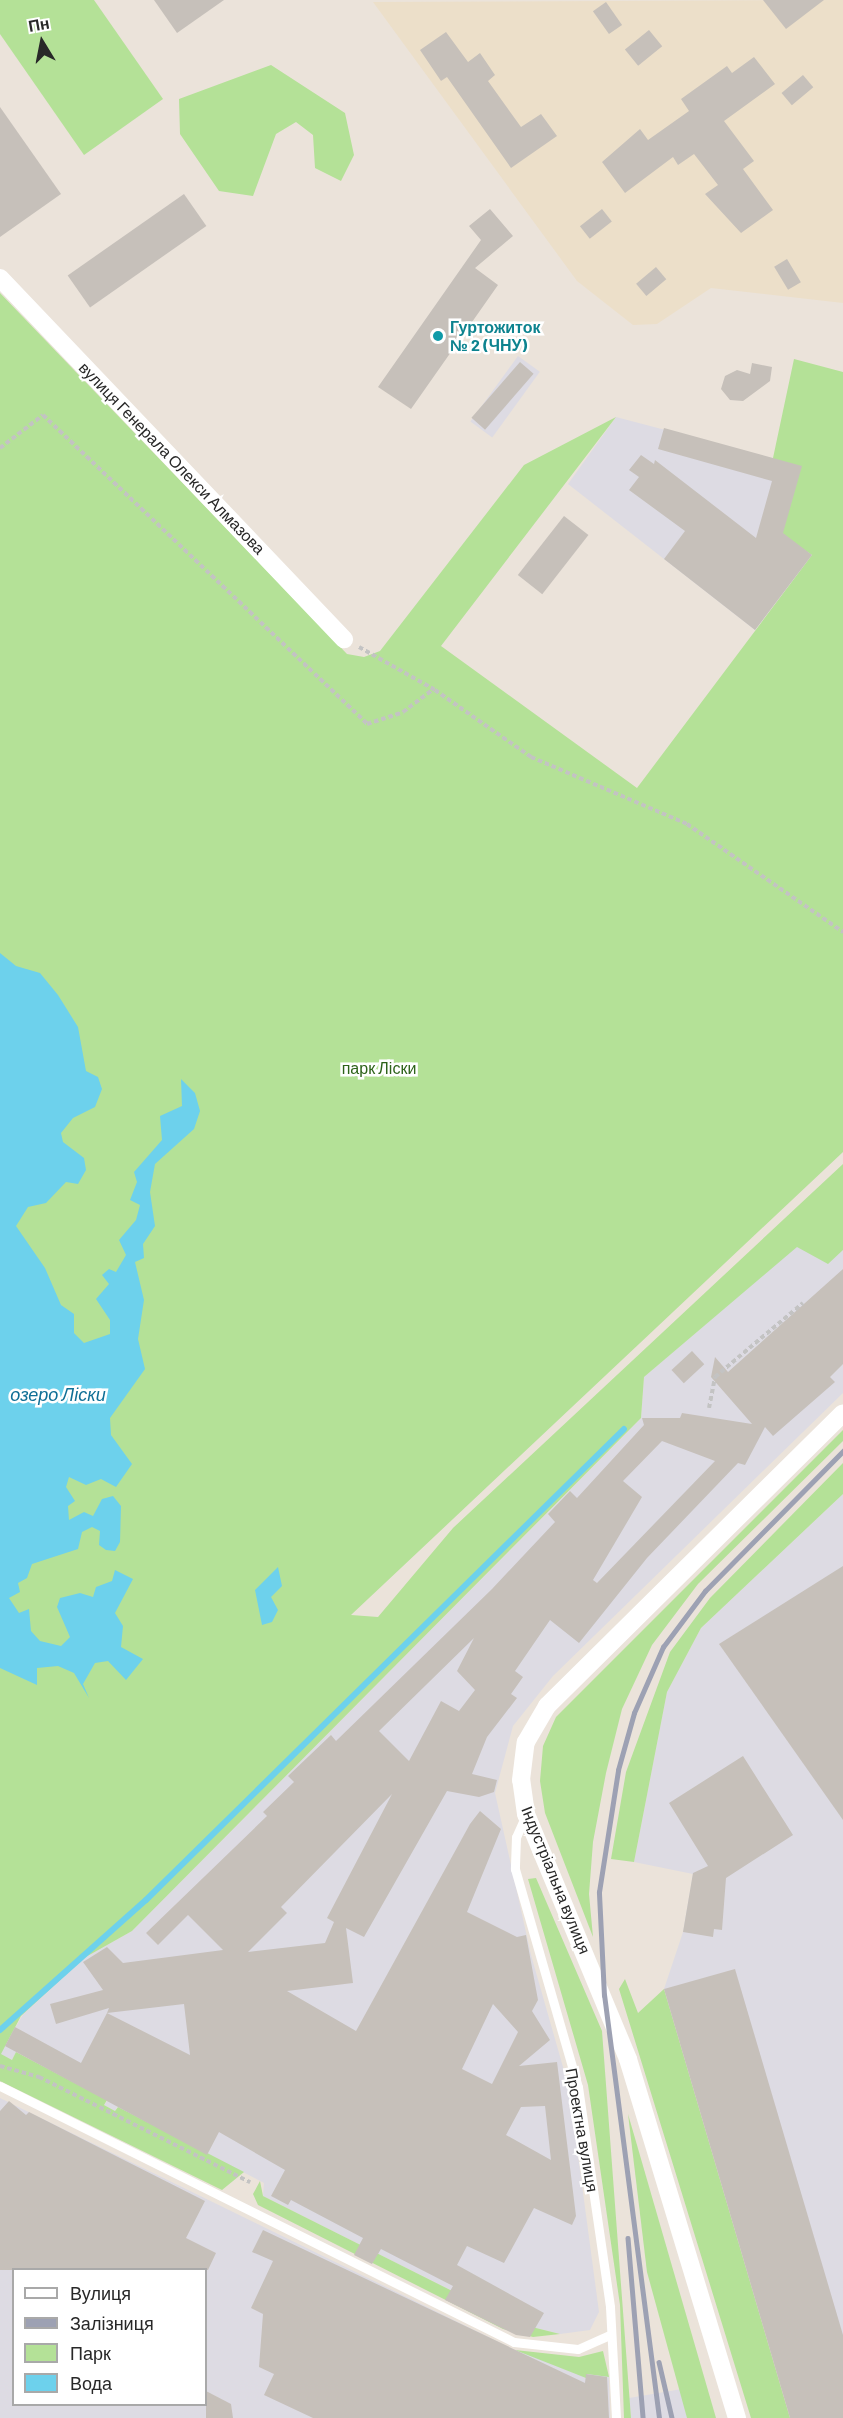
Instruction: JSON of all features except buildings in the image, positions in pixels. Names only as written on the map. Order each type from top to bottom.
[{"type":"street","name":"вулиця Генерала Олекси Алмазова","points":[[0,278],[351,643]]},
{"type":"street","name":"Індустріальна вулиця","points":[[737,2418],[628,2059],[526,1814],[521,1780],[526,1742],[547,1706],[843,1413]]},
{"type":"lane","name":"Проектна вулиця","points":[[526,1814],[516,1837],[514,1869],[578,2087],[611,2334],[616,2418]]},
{"type":"lane","points":[[0,2086],[513,2342],[578,2349],[611,2334]]},
{"type":"path","points":[[0,448],[44,415],[367,724],[404,712],[433,689]]},
{"type":"path","points":[[351,643],[433,689],[531,757],[687,824],[843,932]]},
{"type":"path","points":[[709,1408],[715,1377],[803,1303]]},
{"type":"path","points":[[0,2066],[39,2077],[250,2182]]},
{"type":"shaded area","points":[[843,0],[843,303],[711,288],[657,324],[633,325],[577,281],[373,2]]},
{"type":"shaded area","points":[[518,356],[540,372],[492,437],[470,422]]},
{"type":"shaded area","points":[[616,417],[802,466],[812,555],[755,630],[568,484]]},
{"type":"shaded area","points":[[797,1246],[828,1263],[843,1250],[843,1393],[553,1676],[513,1726],[495,1793],[531,1955],[569,2088],[599,2312],[590,2330],[560,2334],[516,2323],[263,2196],[264,2183],[117,2107],[115,2111],[104,2105],[107,2101],[17,2052],[12,2060],[0,2054],[25,2011],[84,1958],[132,1931],[641,1418],[644,1377]]},
{"type":"shaded area","points":[[843,1494],[843,2418],[664,1989],[683,1932],[693,1874],[634,1862],[667,1692],[701,1628]]},
{"type":"shaded area","points":[[0,2098],[515,2350],[609,2377],[610,2418],[0,2418]]},
{"type":"shaded area","points":[[682,2389],[687,2418],[631,2418],[629,2398]]},
{"type":"green space","points":[[0,0],[94,0],[163,99],[84,155],[0,34]]},
{"type":"green space","points":[[271,65],[345,113],[354,155],[341,181],[315,168],[313,135],[296,122],[276,134],[253,196],[219,191],[180,134],[179,99]]},
{"type":"green space","name":"парк Ліски","points":[[0,293],[347,654],[364,657],[380,651],[524,465],[616,417],[441,646],[637,788],[812,555],[782,535],[773,458],[794,359],[843,372],[843,1152],[351,1615],[378,1617],[453,1528],[843,1164],[843,1250],[828,1264],[797,1247],[644,1377],[641,1418],[132,1931],[84,1958],[21,2016],[1,2054],[12,2060],[16,2052],[107,2100],[104,2105],[115,2111],[118,2107],[244,2172],[222,2190],[0,2081]]},
{"type":"green space","points":[[843,1430],[843,1441],[698,1584],[652,1645],[622,1709],[606,1773],[593,1842],[589,1894],[593,1937],[545,1813],[540,1781],[543,1746],[556,1717]]},
{"type":"green space","points":[[843,1463],[843,1494],[701,1628],[667,1692],[634,1862],[611,1859],[626,1772],[670,1652],[710,1598]]},
{"type":"green space","points":[[536,1878],[602,2031],[631,2418],[624,2418],[620,2305],[588,2085],[528,1879]]},
{"type":"green space","points":[[625,1979],[638,2013],[664,1989],[790,2418],[751,2418],[619,1989]]},
{"type":"green space","points":[[628,2114],[716,2418],[687,2418],[647,2272]]},
{"type":"green space","points":[[260,2181],[263,2196],[516,2323],[560,2334],[533,2337],[503,2329],[258,2205],[253,2194]]},
{"type":"green space","points":[[515,2350],[579,2357],[603,2351],[609,2377],[587,2374],[586,2378]]},
{"type":"water","name":"озеро Ліски","points":[[0,953],[16,966],[40,973],[58,995],[78,1027],[86,1071],[98,1077],[102,1089],[95,1107],[73,1118],[61,1133],[63,1142],[84,1158],[86,1170],[78,1184],[66,1182],[46,1203],[28,1207],[16,1226],[45,1268],[61,1305],[74,1314],[74,1333],[84,1343],[110,1334],[110,1320],[96,1299],[109,1284],[102,1275],[109,1269],[116,1272],[126,1255],[119,1240],[136,1220],[140,1205],[130,1200],[137,1182],[134,1172],[162,1140],[160,1116],[182,1106],[181,1079],[195,1093],[200,1111],[194,1129],[155,1164],[150,1192],[155,1226],[143,1244],[144,1258],[135,1262],[144,1300],[138,1339],[145,1369],[110,1418],[111,1435],[132,1464],[116,1487],[101,1479],[86,1485],[69,1477],[66,1487],[75,1501],[68,1506],[69,1520],[84,1512],[93,1516],[102,1499],[113,1496],[121,1506],[120,1542],[115,1551],[106,1550],[99,1545],[100,1531],[92,1527],[82,1532],[78,1549],[32,1564],[27,1578],[18,1583],[20,1592],[9,1598],[19,1613],[29,1609],[31,1631],[40,1641],[61,1646],[70,1637],[57,1607],[60,1598],[80,1593],[93,1597],[96,1587],[112,1581],[115,1570],[133,1579],[115,1613],[123,1626],[121,1647],[143,1659],[126,1680],[108,1661],[95,1663],[83,1684],[89,1698],[74,1673],[58,1666],[37,1668],[37,1685],[0,1668]]},
{"type":"water","points":[[278,1567],[282,1586],[271,1597],[278,1610],[272,1622],[262,1625],[255,1590]]},
{"type":"waterway","points":[[0,2030],[146,1900],[624,1429]]},
{"type":"railway","points":[[659,2418],[604,1996],[599,1892],[618,1770],[634,1713],[663,1647],[705,1591],[843,1451]]},
{"type":"railway","points":[[628,2238],[643,2418]]},
{"type":"railway","points":[[659,2362],[672,2418]]},
{"type":"place","name":"Гуртожиток № 2 (ЧНУ)","points":[[438,336]]}]
